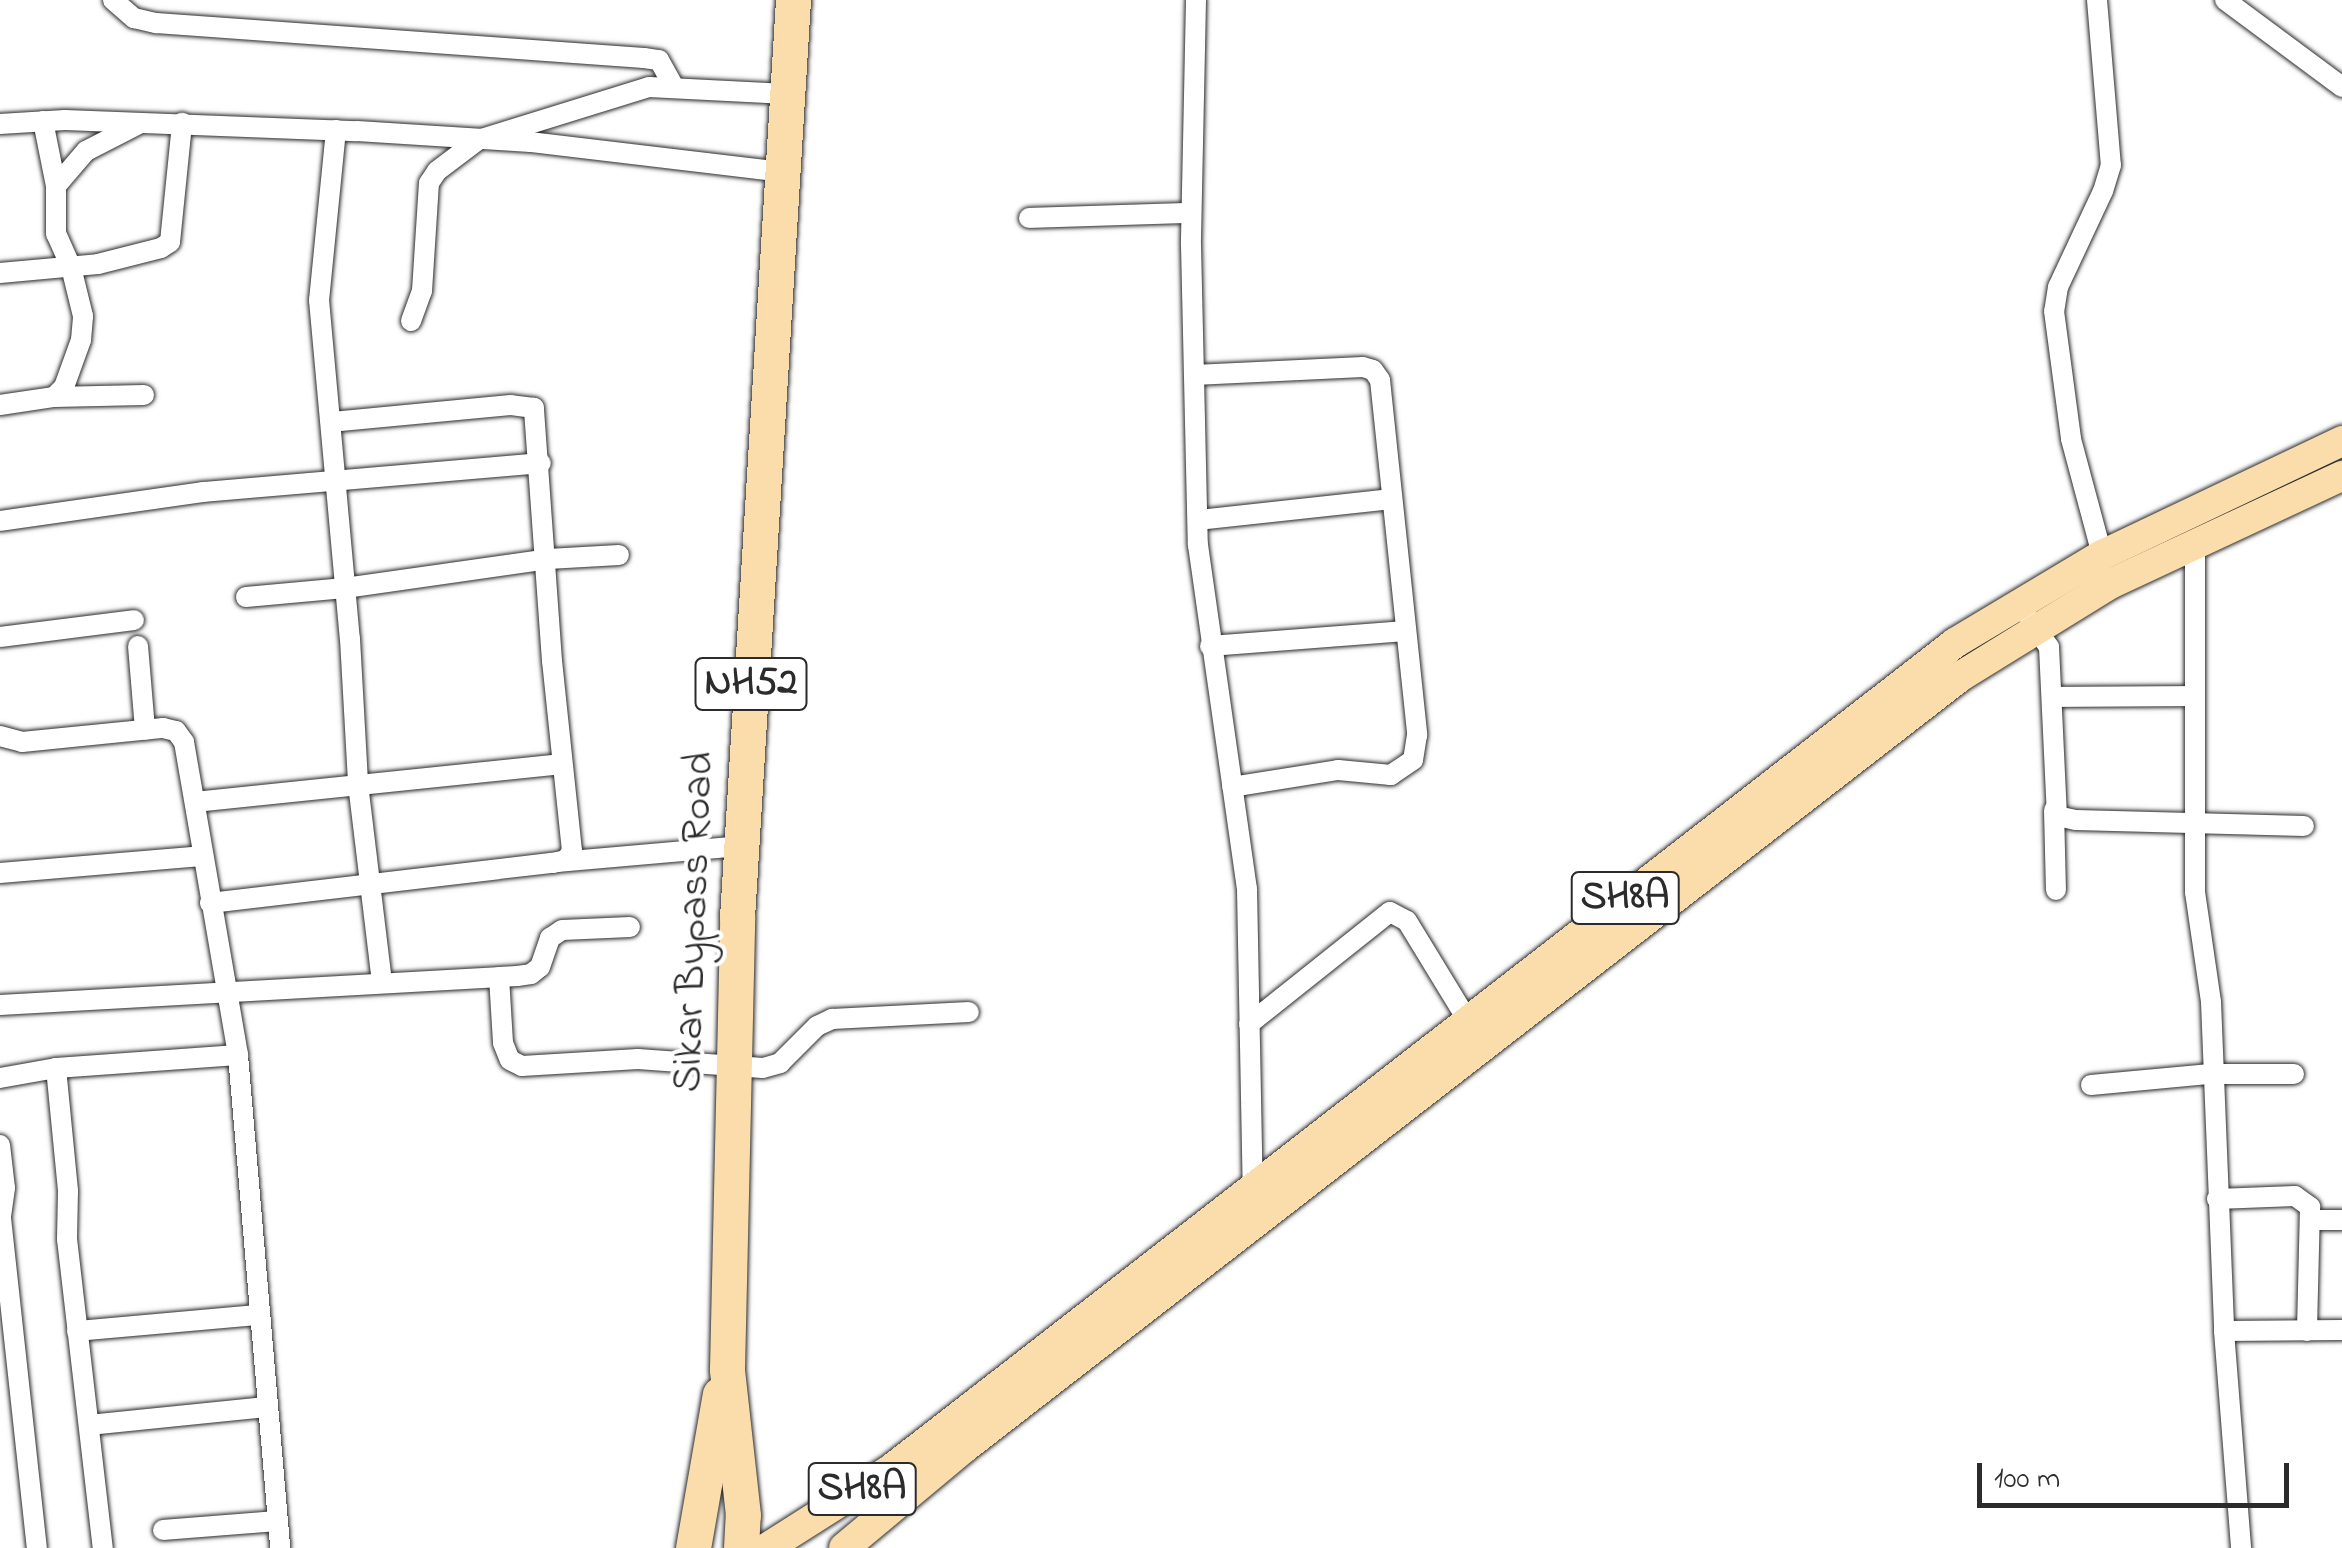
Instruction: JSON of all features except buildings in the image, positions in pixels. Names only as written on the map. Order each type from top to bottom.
[{"type":"highway","name":"Sikar Bypass Road","points":[[741,1548],[744,1514],[727,1369],[741,846],[793,0]]},
{"type":"highway","name":"Sikar Bypass Road","points":[[689,1547],[727,1369]]},
{"type":"main road","name":"SH8A","points":[[767,1548],[890,1470],[1852,720],[2020,600],[2102,555],[2342,441]]},
{"type":"main road","name":"SH8A","points":[[844,1548],[964,1448],[1961,676],[2034,628],[2195,542],[2342,476]]},
{"type":"street","points":[[113,0],[134,18],[156,23],[659,60],[674,87]]},
{"type":"street","points":[[1196,0],[1190,213],[1198,520],[1210,646],[1246,889],[1252,1191]]},
{"type":"street","points":[[2097,0],[2111,165],[2103,192],[2058,287],[2054,310],[2074,456],[2102,555]]},
{"type":"street","points":[[2225,0],[2342,87]]},
{"type":"street","points":[[411,322],[422,292],[429,183],[437,170],[478,140],[506,128],[579,112],[623,92],[674,87],[786,94]]},
{"type":"street","points":[[42,121],[56,186],[56,234],[71,267],[83,316],[81,340],[64,387],[54,397]]},
{"type":"street","points":[[0,124],[182,122],[336,130],[478,140],[782,172]]},
{"type":"street","points":[[0,273],[123,260],[170,242],[182,122]]},
{"type":"street","points":[[56,186],[86,151],[140,123]]},
{"type":"street","points":[[336,130],[319,300],[346,588],[358,784],[382,980]]},
{"type":"street","points":[[1029,218],[1190,213]]},
{"type":"street","points":[[1194,375],[1374,370],[1380,380],[1418,748],[1404,770],[1391,775],[1338,770],[1232,787]]},
{"type":"street","points":[[0,405],[54,397],[144,395]]},
{"type":"street","points":[[332,422],[523,404],[534,408],[538,418],[562,764],[572,851],[566,860],[556,862]]},
{"type":"street","points":[[0,521],[203,492],[335,484],[541,463]]},
{"type":"street","points":[[1198,520],[1391,499]]},
{"type":"street","points":[[2195,542],[2195,892],[2216,1074],[2224,1332],[2241,1548]]},
{"type":"street","points":[[246,597],[346,588],[548,559],[619,555]]},
{"type":"street","points":[[2020,600],[2049,647],[2056,890]]},
{"type":"street","points":[[0,638],[134,620]]},
{"type":"street","points":[[1210,646],[1405,631]]},
{"type":"street","points":[[138,646],[145,730]]},
{"type":"street","points":[[2052,697],[2192,696]]},
{"type":"street","points":[[0,736],[22,742],[145,730],[176,731],[184,742],[196,802],[201,856],[230,989],[238,1055],[280,1548]]},
{"type":"street","points":[[196,802],[562,764]]},
{"type":"street","points":[[2054,810],[2057,816],[2076,820],[2195,820],[2304,826]]},
{"type":"street","points":[[210,903],[369,882],[741,846]]},
{"type":"street","points":[[0,873],[201,856]]},
{"type":"street","points":[[1249,1024],[1390,912],[1406,921],[1468,1021]]},
{"type":"street","points":[[0,1005],[531,974],[540,966],[550,938],[562,930],[630,926]]},
{"type":"street","points":[[499,977],[503,1043],[510,1060],[522,1066],[638,1060],[734,1068],[780,1063],[817,1026],[832,1018],[969,1012]]},
{"type":"street","points":[[0,1078],[56,1068],[238,1055]]},
{"type":"street","points":[[56,1068],[77,1331],[103,1548]]},
{"type":"street","points":[[2091,1085],[2216,1074],[2294,1074]]},
{"type":"street","points":[[0,1146],[5,1188],[1,1218],[5,1293],[37,1548]]},
{"type":"street","points":[[2217,1199],[2295,1196],[2310,1207],[2307,1331]]},
{"type":"street","points":[[2312,1220],[2342,1220]]},
{"type":"street","points":[[77,1331],[258,1315]]},
{"type":"street","points":[[2224,1332],[2342,1330]]},
{"type":"street","points":[[89,1424],[266,1407]]},
{"type":"street","points":[[163,1530],[276,1520]]}]
